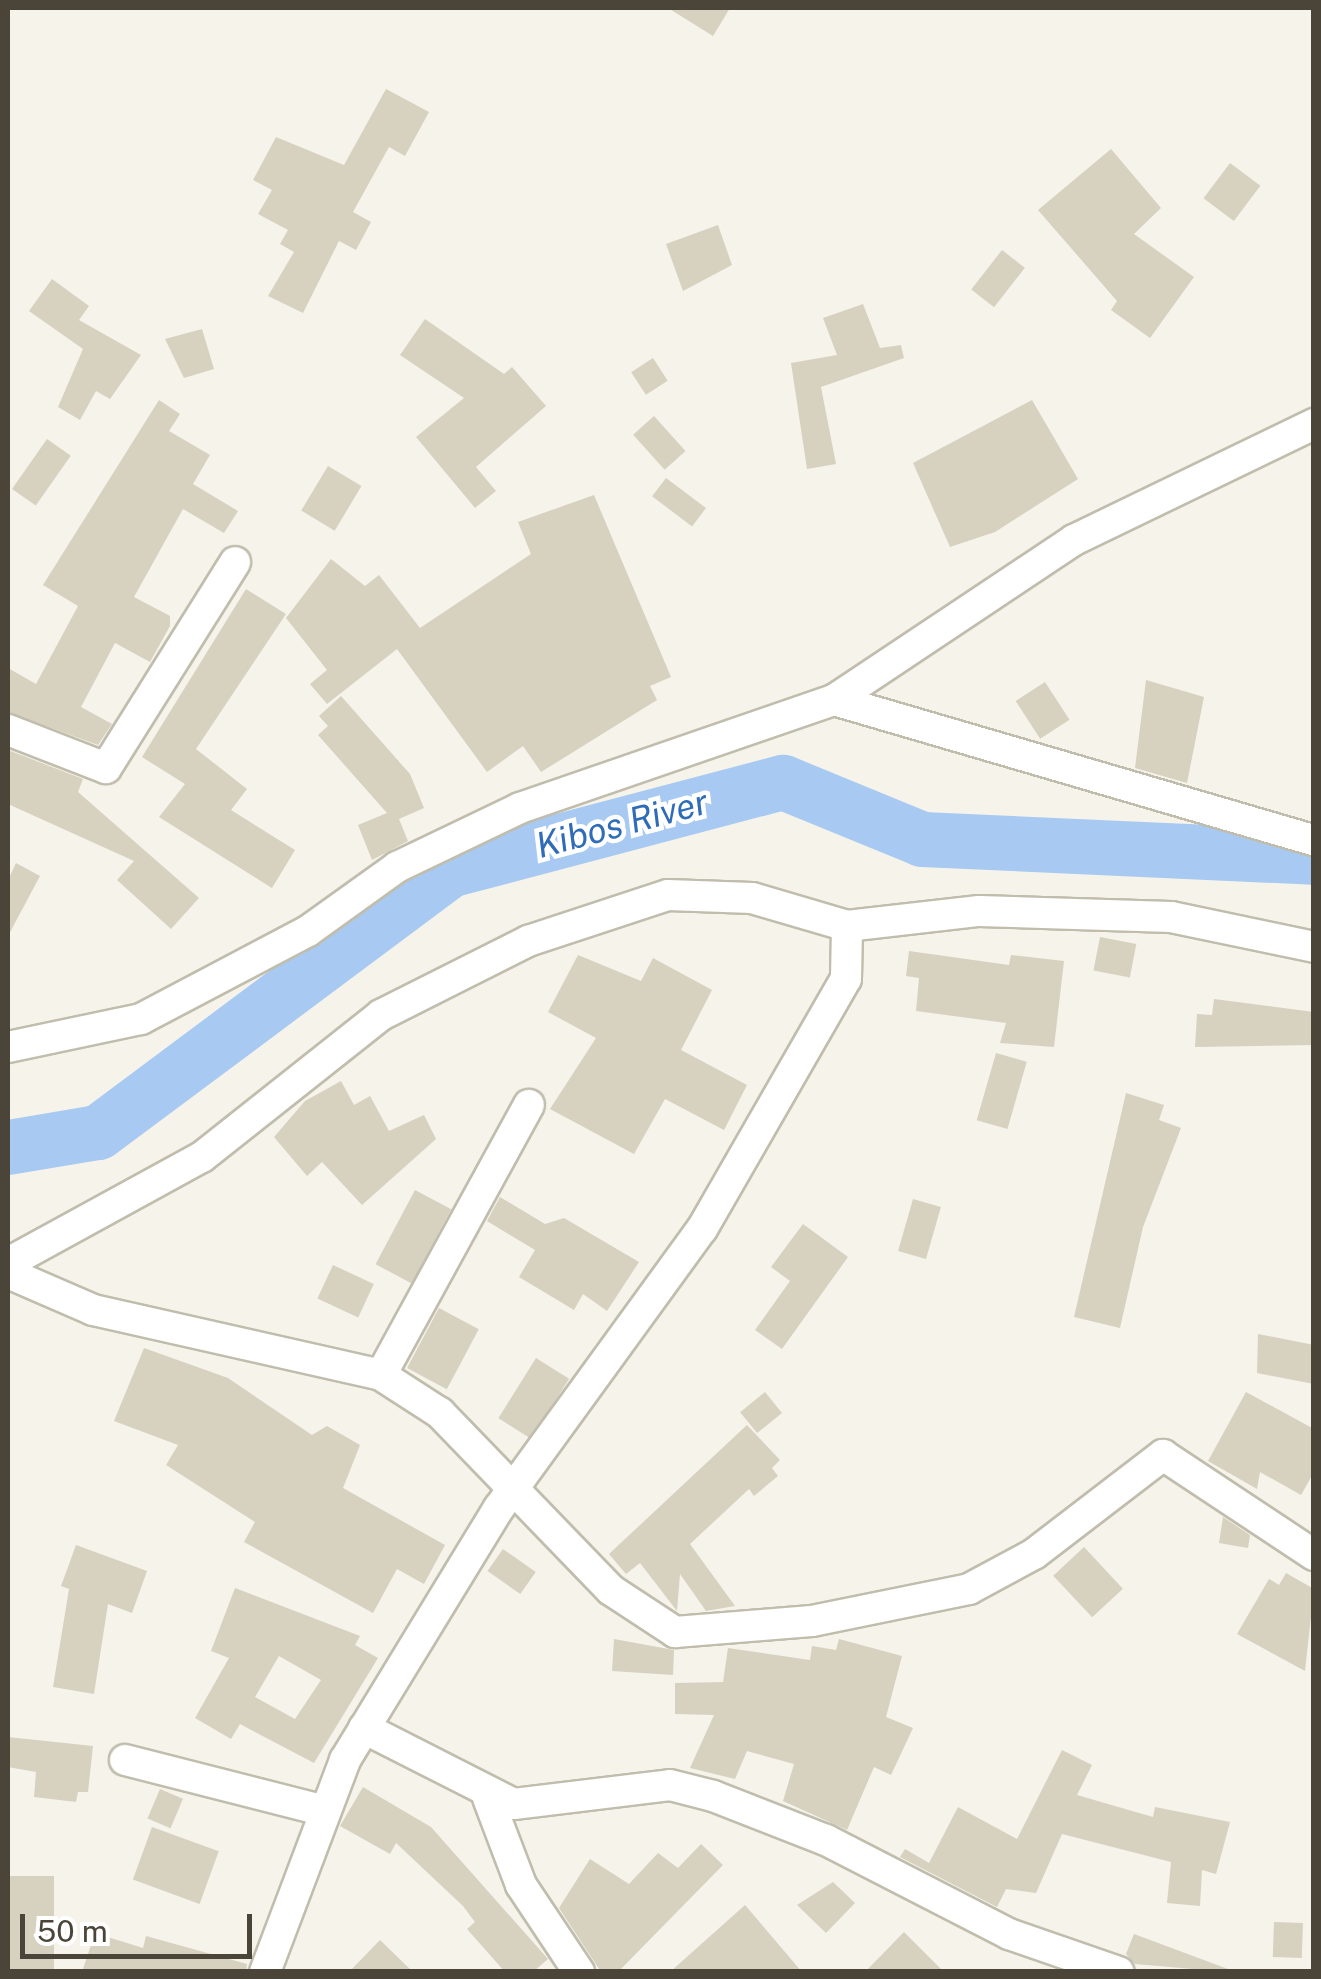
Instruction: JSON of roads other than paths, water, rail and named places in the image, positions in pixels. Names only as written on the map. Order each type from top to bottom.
[{"type":"street","points":[[8,1048],[141,1019],[293,940],[397,867],[520,808],[834,700],[1074,540],[1314,424]]},
{"type":"street","points":[[8,730],[106,768],[235,562]]},
{"type":"street","points":[[834,700],[1314,840]]},
{"type":"street","points":[[8,1263],[202,1158],[381,1015],[544,934],[668,894],[752,898],[847,926],[980,911],[1171,916],[1314,947]]},
{"type":"street","points":[[265,1972],[325,1811],[364,1728],[511,1492],[702,1230],[846,979],[847,926]]},
{"type":"street","points":[[381,1376],[529,1106]]},
{"type":"street","points":[[8,1273],[92,1310],[381,1376],[440,1412],[511,1492],[611,1590],[674,1632],[812,1621],[969,1589],[1034,1554],[1164,1455],[1314,1555]]},
{"type":"street","points":[[364,1728],[488,1798],[546,1806],[670,1784],[712,1796],[826,1840],[1009,1934],[1119,1972]]},
{"type":"street","points":[[125,1760],[325,1811]]},
{"type":"street","points":[[488,1798],[522,1885],[579,1972]]},
{"type":"waterway","name":"Kibos River","points":[[8,1147],[98,1132],[449,870],[783,782],[922,839],[1314,857]]}]
